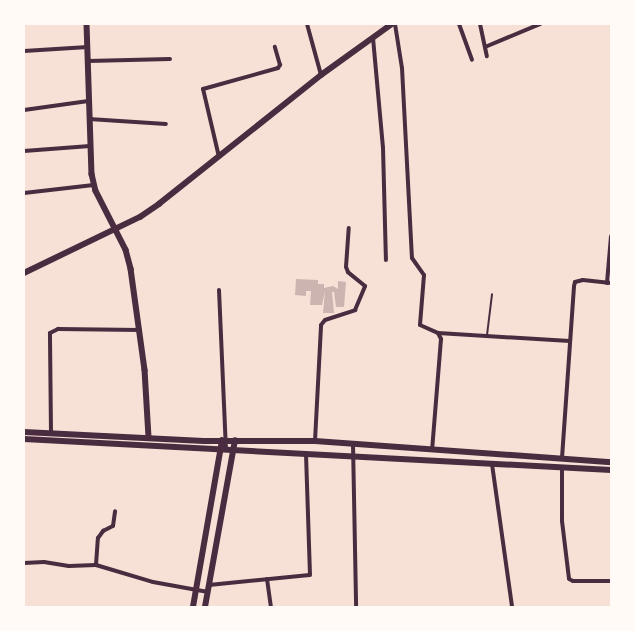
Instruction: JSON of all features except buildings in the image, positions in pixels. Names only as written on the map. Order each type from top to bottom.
[{"type":"main road","points":[[24,432],[224,441],[315,442],[611,462]]},
{"type":"main road","points":[[24,439],[611,470]]},
{"type":"street","points":[[87,24],[88,101],[90,146],[94,185],[117,228],[131,269],[140,330],[148,437]]},
{"type":"street","points":[[308,24],[321,75]]},
{"type":"street","points":[[24,273],[117,228],[159,204],[321,75],[393,24],[402,68],[412,258],[424,275],[420,325],[438,333],[570,341]]},
{"type":"street","points":[[460,24],[472,60]]},
{"type":"street","points":[[480,24],[487,56]]},
{"type":"street","points":[[485,47],[540,24]]},
{"type":"street","points":[[373,38],[383,148],[386,260]]},
{"type":"street","points":[[219,157],[203,89],[278,68],[280,64],[275,46]]},
{"type":"street","points":[[24,51],[88,47]]},
{"type":"street","points":[[88,61],[170,59]]},
{"type":"street","points":[[24,110],[88,101]]},
{"type":"street","points":[[89,119],[166,124]]},
{"type":"street","points":[[24,151],[90,146]]},
{"type":"street","points":[[24,193],[94,185]]},
{"type":"street","points":[[315,442],[321,324],[325,320],[355,310],[365,286],[348,272],[346,267],[349,228]]},
{"type":"street","points":[[562,458],[575,282],[583,280],[609,283],[611,236]]},
{"type":"street","points":[[194,607],[196,590],[224,450],[219,290]]},
{"type":"street","points":[[51,433],[50,333],[58,329],[140,330]]},
{"type":"street","points":[[432,450],[441,339],[438,333]]},
{"type":"street","points":[[205,607],[235,441]]},
{"type":"street","points":[[353,444],[352,456],[356,607]]},
{"type":"street","points":[[24,563],[44,562],[65,566],[96,566],[153,582],[196,590],[311,573],[306,453]]},
{"type":"street","points":[[492,464],[512,607]]},
{"type":"street","points":[[562,467],[562,521],[569,579],[573,581],[611,581]]},
{"type":"street","points":[[96,566],[98,538],[105,529],[113,526],[115,511]]},
{"type":"street","points":[[267,579],[271,607]]},
{"type":"lane","points":[[487,336],[492,294]]}]
